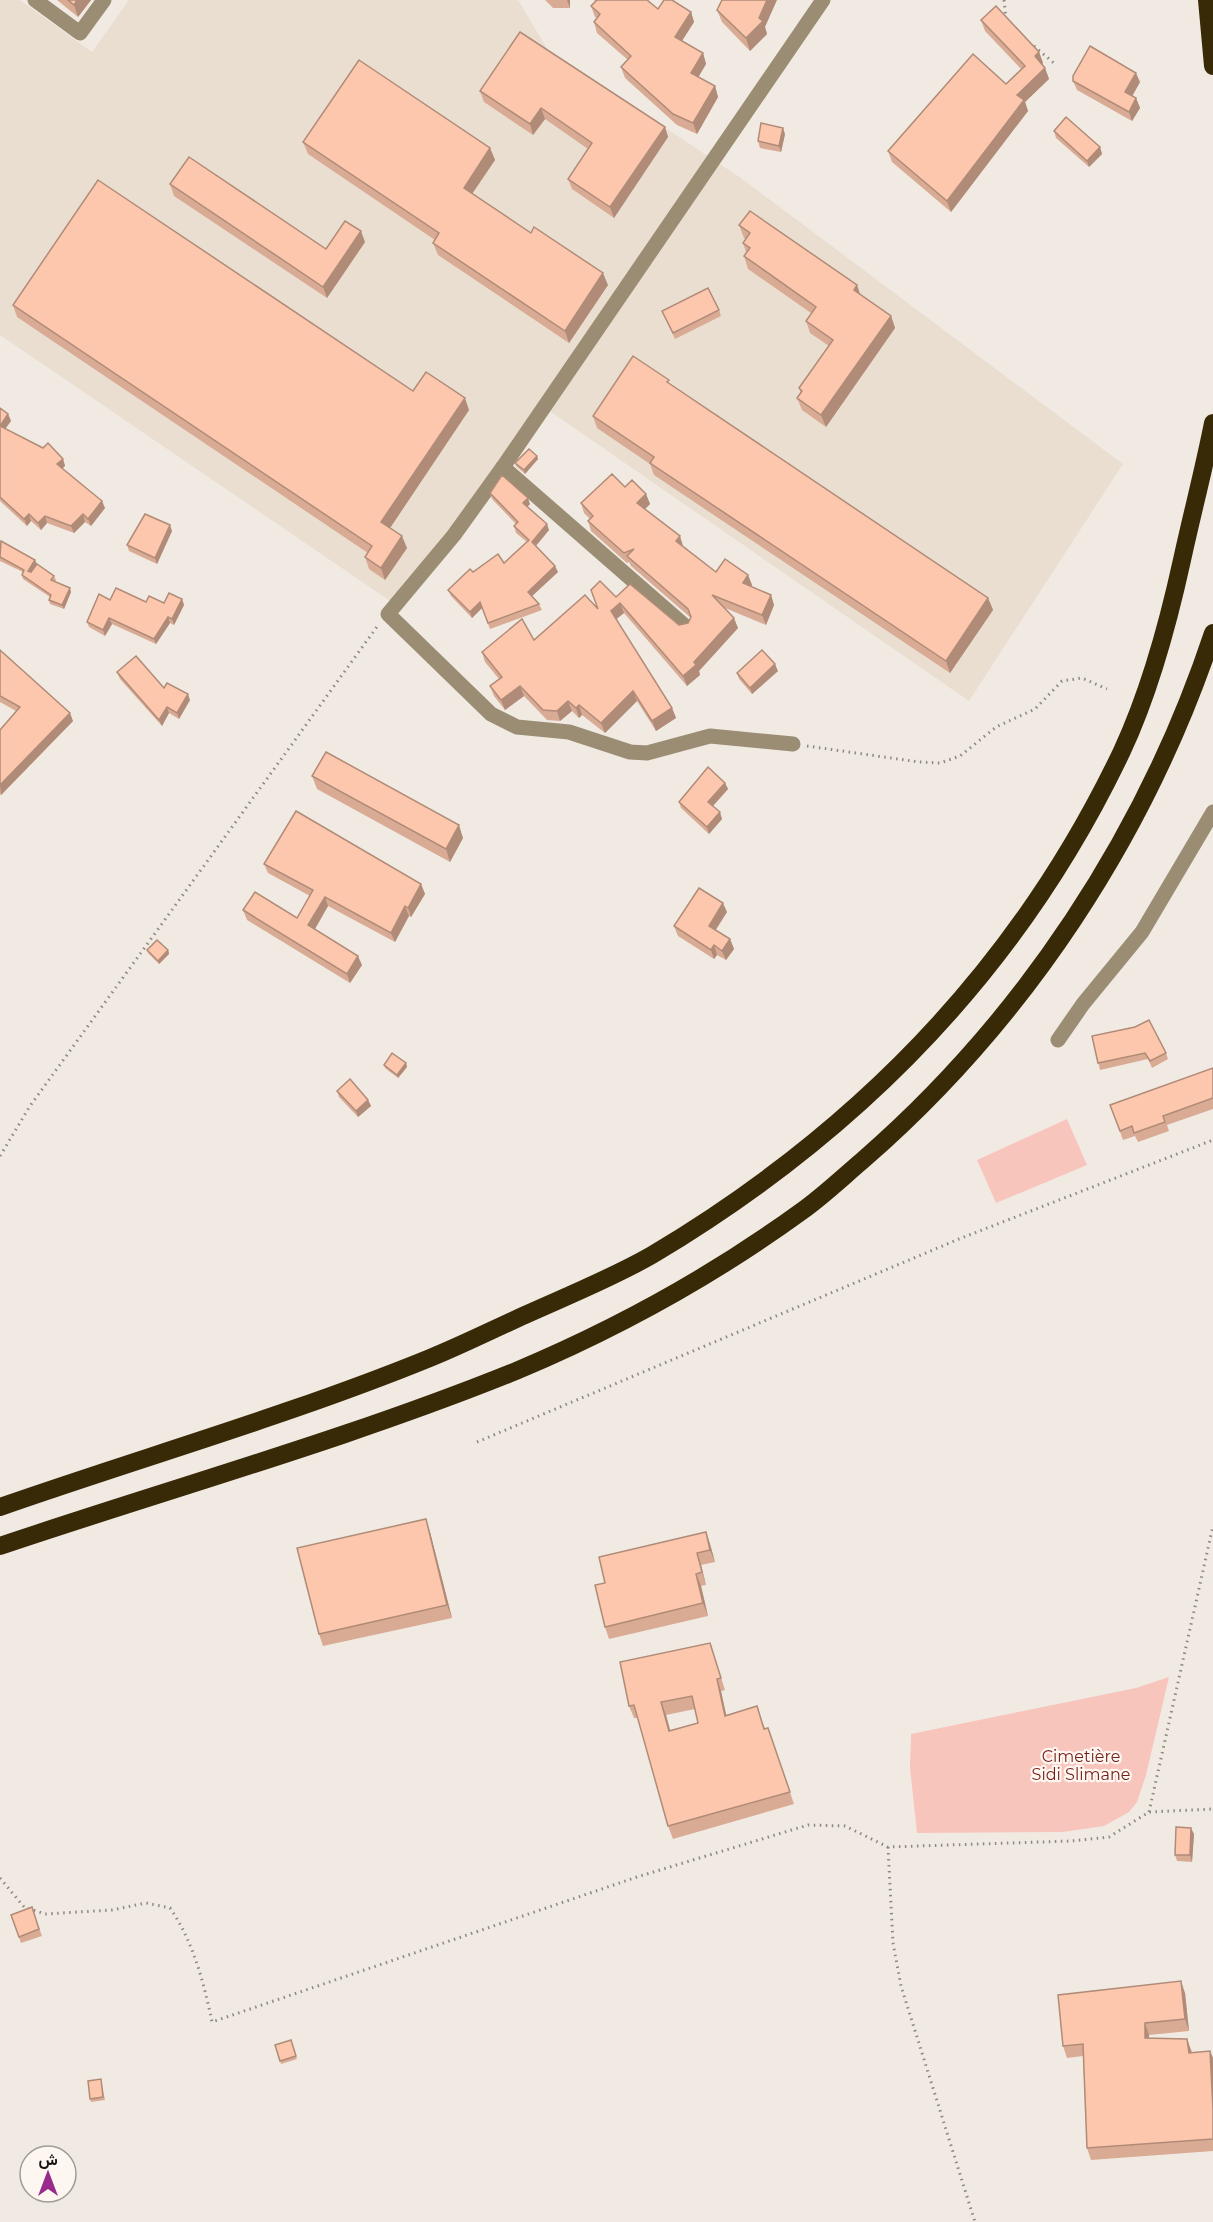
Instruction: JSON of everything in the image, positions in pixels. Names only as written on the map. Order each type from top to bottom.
[{"type":"highway","points":[[1207,0],[1213,66]]},
{"type":"highway","points":[[0,1507],[258,1420],[429,1358],[569,1295],[649,1256],[719,1211],[856,1109],[926,1038],[983,975],[1023,921],[1062,862],[1123,749],[1174,603],[1213,423]]},
{"type":"highway","points":[[0,1545],[316,1443],[515,1371],[629,1318],[724,1265],[805,1209],[884,1141],[960,1065],[997,1024],[1066,932],[1148,790],[1194,689],[1213,633]]},
{"type":"street","points":[[35,0],[80,33],[104,0]]},
{"type":"street","points":[[793,744],[710,736],[647,753],[630,752],[569,732],[518,727],[491,714],[388,614],[454,535],[503,468],[824,0]]},
{"type":"street","points":[[503,468],[685,626]]},
{"type":"street","points":[[1058,1040],[1083,1004],[1142,932],[1213,812]]},
{"type":"path","points":[[1004,0],[1004,15],[1008,21]]},
{"type":"path","points":[[1029,42],[1055,64]]},
{"type":"path","points":[[0,1156],[30,1106],[364,642],[388,614]]},
{"type":"path","points":[[793,744],[940,763],[960,756],[996,727],[1035,709],[1062,681],[1082,678],[1107,689]]},
{"type":"path","points":[[477,1442],[959,1239],[1213,1140]]},
{"type":"path","points":[[1149,1812],[1213,1526]]},
{"type":"path","points":[[0,1878],[24,1907],[45,1914],[112,1910],[146,1903],[170,1908],[181,1924],[191,1948],[205,1990],[212,2022],[637,1877],[808,1825],[845,1826],[888,1847],[1071,1841],[1109,1837],[1149,1812],[1213,1809]]},
{"type":"path","points":[[888,1847],[893,1943],[901,1986],[975,2222]]},
{"type":"shaded area","points":[[0,0],[20,0],[92,52],[129,0],[518,0],[548,50],[741,178],[1123,464],[969,701],[538,403],[399,607],[0,335]]},
{"type":"green space","points":[[1067,1119],[1087,1165],[996,1203],[977,1160]]},
{"type":"green space","name":"Cimetière Sidi Slimane","points":[[1169,1677],[1146,1775],[1137,1802],[1129,1812],[1104,1826],[1063,1832],[917,1833],[910,1768],[911,1734],[1136,1688]]},
{"type":"building","points":[[597,0],[647,0],[658,9],[664,0],[672,0],[691,12],[675,37],[703,53],[691,73],[715,86],[693,123],[673,114],[621,67],[631,56],[594,22],[600,14],[591,6]]},
{"type":"building","points":[[722,0],[767,0],[759,18],[763,21],[746,38],[717,10]]},
{"type":"building","points":[[996,6],[1039,52],[1035,56],[1045,68],[1017,95],[1024,100],[947,201],[888,151],[973,54],[1006,84],[1025,66],[981,20]]},
{"type":"building","points":[[520,32],[665,127],[610,207],[568,179],[592,143],[541,108],[530,124],[480,91]]},
{"type":"building","points":[[1090,46],[1136,73],[1125,92],[1136,98],[1129,112],[1073,81],[1073,76]]},
{"type":"building","points":[[359,60],[490,148],[464,188],[531,233],[534,227],[603,273],[565,331],[433,243],[439,233],[303,142]]},
{"type":"building","points":[[1066,117],[1100,147],[1087,161],[1054,131]]},
{"type":"building","points":[[761,123],[783,128],[779,146],[758,141]]},
{"type":"building","points":[[189,157],[326,249],[345,221],[361,231],[323,287],[170,184]]},
{"type":"building","points":[[98,180],[413,391],[426,372],[465,398],[381,522],[402,536],[381,568],[365,557],[372,546],[13,305]]},
{"type":"building","points":[[750,211],[857,285],[854,290],[891,316],[821,415],[797,398],[802,391],[799,388],[833,340],[806,321],[816,307],[744,256],[750,248],[743,243],[750,233],[739,225]]},
{"type":"building","points":[[708,288],[719,310],[673,333],[662,311]]},
{"type":"building","points":[[633,356],[669,380],[667,382],[988,598],[946,661],[650,463],[654,457],[593,416]]},
{"type":"building","points":[[0,408],[8,414],[0,426]]},
{"type":"building","points":[[0,426],[43,448],[48,443],[63,459],[57,464],[102,501],[88,519],[83,514],[71,526],[45,516],[38,523],[29,514],[24,519],[0,497]]},
{"type":"building","points":[[529,449],[537,456],[524,470],[515,463]]},
{"type":"building","points":[[612,474],[625,487],[632,480],[646,494],[637,503],[680,536],[676,541],[716,572],[725,559],[748,575],[743,583],[771,595],[762,615],[712,595],[734,618],[694,662],[696,665],[683,676],[620,603],[611,611],[672,708],[652,721],[633,691],[601,723],[579,705],[576,708],[568,701],[557,711],[543,710],[520,686],[501,700],[490,686],[502,677],[482,652],[522,619],[534,640],[585,595],[598,609],[591,590],[600,581],[616,597],[630,584],[679,625],[688,623],[691,617],[688,609],[627,556],[634,549],[624,553],[588,521],[593,516],[581,503]]},
{"type":"building","points":[[502,475],[528,498],[523,503],[547,524],[532,542],[555,566],[528,592],[539,604],[488,623],[480,602],[470,612],[448,590],[470,569],[473,572],[498,554],[504,563],[529,540],[514,526],[518,522],[490,493]]},
{"type":"building","points":[[145,514],[170,525],[155,558],[127,545]]},
{"type":"building","points":[[1,541],[35,560],[28,571],[31,572],[37,564],[54,576],[51,580],[70,588],[62,605],[49,600],[51,595],[22,575],[24,570],[0,557]]},
{"type":"building","points":[[116,588],[146,602],[149,596],[164,603],[169,593],[182,599],[172,619],[168,617],[154,639],[109,618],[103,630],[87,622],[99,594],[110,600]]},
{"type":"building","points":[[0,650],[70,713],[0,785],[0,730],[20,707],[0,696]]},
{"type":"building","points":[[762,650],[775,664],[750,688],[737,673]]},
{"type":"building","points":[[136,656],[164,688],[167,683],[188,694],[177,713],[167,707],[159,720],[117,672]]},
{"type":"building","points":[[326,752],[459,825],[446,849],[312,776]]},
{"type":"building","points":[[708,767],[725,783],[708,802],[720,812],[707,827],[679,802]]},
{"type":"building","points":[[296,811],[421,884],[408,908],[405,906],[391,933],[325,897],[308,925],[358,956],[347,974],[243,910],[255,892],[297,918],[313,890],[264,864]]},
{"type":"building","points":[[699,888],[723,903],[709,926],[730,939],[722,951],[714,945],[711,950],[674,926]]},
{"type":"building","points":[[157,940],[168,950],[158,961],[147,950]]},
{"type":"building","points":[[1149,1020],[1166,1053],[1150,1061],[1145,1053],[1098,1063],[1092,1036],[1135,1027]]},
{"type":"building","points":[[392,1053],[406,1063],[397,1075],[384,1065]]},
{"type":"building","points":[[1213,1068],[1213,1098],[1163,1116],[1165,1122],[1134,1133],[1132,1126],[1120,1131],[1110,1105]]},
{"type":"building","points":[[350,1079],[368,1100],[356,1111],[337,1091]]},
{"type":"building","points":[[426,1519],[447,1605],[319,1634],[297,1548]]},
{"type":"building","points":[[706,1532],[710,1550],[697,1553],[702,1572],[696,1574],[703,1603],[605,1627],[595,1585],[605,1583],[599,1557]]},
{"type":"building","points":[[710,1643],[721,1678],[717,1679],[725,1716],[757,1706],[764,1729],[768,1728],[790,1792],[668,1826],[634,1705],[629,1706],[620,1662]],"holes":[[[692,1696],[698,1723],[669,1731],[661,1702]]]},
{"type":"building","points":[[1176,1827],[1191,1828],[1190,1855],[1175,1855]]},
{"type":"building","points":[[32,1907],[39,1929],[19,1937],[11,1915]]},
{"type":"building","points":[[1181,1981],[1185,2019],[1145,2023],[1145,2038],[1187,2039],[1189,2053],[1210,2051],[1213,2139],[1087,2148],[1083,2044],[1063,2046],[1058,1995]]},
{"type":"building","points":[[291,2040],[296,2056],[280,2061],[275,2045]]},
{"type":"building","points":[[101,2079],[103,2097],[90,2099],[88,2081]]}]
